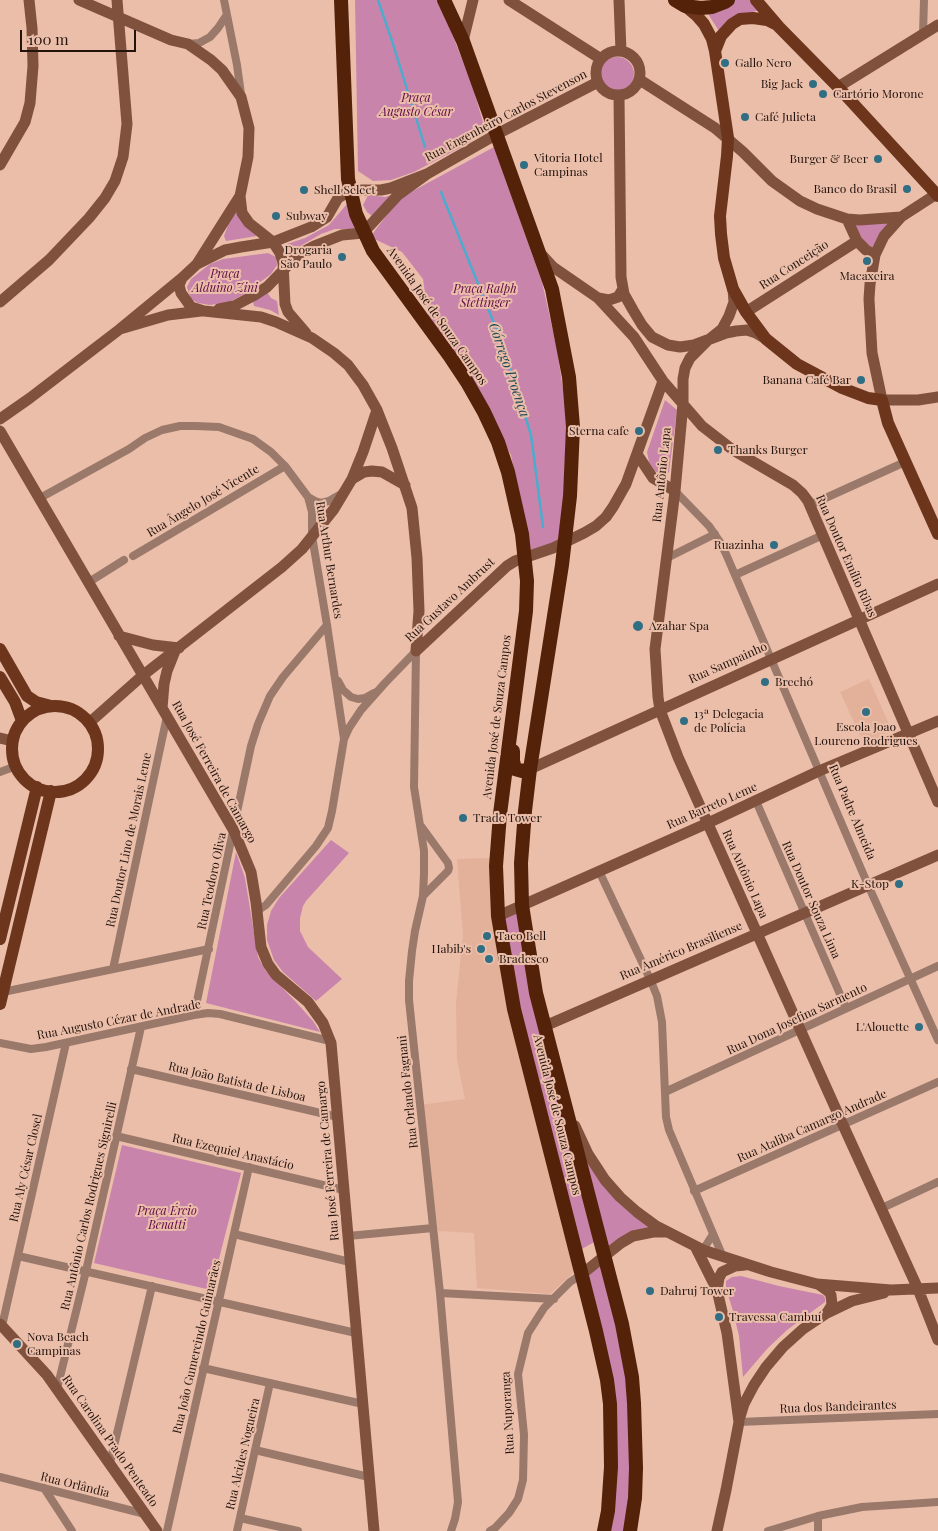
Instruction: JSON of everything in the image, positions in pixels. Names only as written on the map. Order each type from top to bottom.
[{"type":"highway","name":"Avenida José de Souza Campos","points":[[341,0],[347,165],[348,179],[356,214],[363,233],[373,251],[467,382],[484,412],[498,442],[508,472],[525,557],[527,582],[526,612],[497,846],[498,916],[514,1009],[582,1274],[607,1380],[610,1404],[611,1467],[608,1511],[604,1531]]},
{"type":"highway","name":"Avenida José de Souza Campos","points":[[444,0],[463,41],[552,289],[569,377],[573,427],[566,542],[530,769],[521,863],[522,904],[536,993],[622,1324],[632,1377],[636,1468],[635,1498],[630,1531]]},
{"type":"highway","points":[[680,3],[701,8],[712,7],[728,0]]},
{"type":"highway","points":[[514,702],[513,765],[518,771],[530,769]]},
{"type":"main road","points":[[756,0],[938,194]]},
{"type":"main road","points":[[680,3],[704,24],[712,39],[715,51],[728,138],[720,216],[724,258],[733,289],[746,312],[766,339],[797,364],[842,388],[868,398],[882,400],[888,423],[938,534]]},
{"type":"main road","points":[[715,51],[721,36],[732,24],[740,19],[767,20],[779,26]]},
{"type":"main road","points":[[0,649],[27,696],[36,702],[66,707],[79,713],[90,723],[96,735],[98,749],[96,763],[89,775],[78,785],[65,790],[51,791],[37,788],[28,782],[16,766],[6,739],[30,713],[40,708],[51,706]]},
{"type":"main road","points":[[0,677],[15,702],[22,721]]},
{"type":"main road","points":[[0,939],[37,788]]},
{"type":"main road","points":[[1,998],[51,791]]},
{"type":"street","points":[[0,165],[25,122],[30,103],[33,66],[29,0]]},
{"type":"street","points":[[79,0],[171,40],[188,44],[199,43],[210,37],[226,16]]},
{"type":"street","points":[[0,302],[49,260],[89,218],[106,198],[115,181],[123,157],[127,124],[116,0]]},
{"type":"street","points":[[224,0],[241,97],[249,128],[248,157],[240,196],[242,213],[249,223],[274,242],[282,259],[285,304],[288,312],[312,338]]},
{"type":"street","points":[[463,41],[473,0]]},
{"type":"street","points":[[509,0],[602,59]]},
{"type":"street","points":[[619,0],[621,51]]},
{"type":"street","points":[[923,34],[924,0]]},
{"type":"street","points":[[838,87],[938,25]]},
{"type":"street","points":[[188,44],[222,70],[241,97]]},
{"type":"street","points":[[621,51],[628,53],[637,61],[641,74],[635,88],[628,94],[619,96],[606,92],[598,82],[596,74],[597,66],[602,59],[614,52],[621,51]]},
{"type":"street","points":[[222,70],[233,70],[236,66]]},
{"type":"street","points":[[640,80],[728,138],[772,181],[800,201],[847,219],[901,217]]},
{"type":"street","name":"Rua Engenheiro Carlos Stevenson","points":[[363,233],[398,195],[427,174],[497,134],[598,82]]},
{"type":"street","points":[[619,96],[621,277],[624,294],[632,310],[652,337],[668,345],[680,347],[707,341],[726,333],[747,330],[766,339]]},
{"type":"street","name":"Rua Engenheiro Carlos Stevenson","points":[[351,190],[391,188],[427,174]]},
{"type":"street","points":[[197,264],[225,250],[240,246],[274,242],[311,227],[327,217],[338,198],[351,190]]},
{"type":"street","points":[[938,194],[901,217],[884,236],[875,255],[869,299],[872,353],[882,400],[938,397]]},
{"type":"street","points":[[0,420],[120,329],[197,264],[240,196]]},
{"type":"street","points":[[327,217],[332,225],[335,238]]},
{"type":"street","points":[[847,219],[857,241],[866,250],[875,255]]},
{"type":"street","points":[[120,329],[168,315],[234,306],[266,286],[299,254],[335,238],[363,233]]},
{"type":"street","name":"Rua Conceição","points":[[746,312],[857,241]]},
{"type":"street","name":"Rua Doutor Emílio Ribas","points":[[536,247],[553,266],[598,298],[634,337],[663,381],[702,426],[733,450],[793,485],[802,493],[810,505],[938,802]]},
{"type":"street","points":[[182,278],[179,285],[184,298],[191,307],[204,311],[260,317],[312,338],[334,352],[348,365],[362,385],[377,410],[412,508],[420,611],[416,651]]},
{"type":"street","points":[[598,298],[609,300],[618,296],[623,289]]},
{"type":"street","points":[[707,341],[722,329],[729,316],[734,302],[733,289]]},
{"type":"street","points":[[646,353],[646,344],[652,337]]},
{"type":"street","name":"Rua Antônio Lapa","points":[[707,341],[690,358],[685,368],[683,379],[683,402],[675,491],[655,649],[660,710],[678,758],[882,1208],[918,1289],[938,1340]]},
{"type":"street","name":"Rua Gustavo Ambrust","points":[[344,739],[360,710],[416,651],[507,566],[525,557],[566,542],[596,526],[614,507],[626,484],[663,381]]},
{"type":"street","points":[[90,723],[142,676],[282,567],[302,549],[334,509],[352,479],[364,452],[377,410]]},
{"type":"street","name":"Rua Arthur Bernardes","points":[[40,498],[129,449],[145,438],[162,430],[180,426],[219,427],[253,439],[271,452],[285,466],[308,497],[312,512],[312,536],[344,739],[328,828],[316,846],[266,906],[257,911]]},
{"type":"street","name":"Rua José Ferreira de Camargo","points":[[0,430],[234,831],[251,872],[261,947],[268,964],[276,975],[308,1002],[323,1023],[330,1041],[374,1531]]},
{"type":"street","points":[[636,454],[653,478]]},
{"type":"street","points":[[810,505],[905,462]]},
{"type":"street","name":"Rua Ângelo José Vicente","points":[[133,556],[285,466]]},
{"type":"street","points":[[352,479],[364,472],[382,472],[405,486]]},
{"type":"street","points":[[626,484],[643,478],[653,478]]},
{"type":"street","name":"Rua Padre Almeida","points":[[653,478],[675,491],[709,526],[726,554],[868,885],[938,1040]]},
{"type":"street","points":[[308,497],[321,503],[343,493]]},
{"type":"street","points":[[667,558],[715,534]]},
{"type":"street","points":[[734,575],[822,535]]},
{"type":"street","points":[[89,582],[124,560]]},
{"type":"street","name":"Rua Sampainho","points":[[530,769],[938,584]]},
{"type":"street","name":"Rua Teodoro Oliva","points":[[194,1015],[251,746],[258,724],[270,696],[282,677],[327,624]]},
{"type":"street","points":[[119,636],[177,649]]},
{"type":"street","points":[[165,712],[164,684],[168,666],[177,649]]},
{"type":"street","name":"Rua Orlando Fagnani","points":[[416,651],[414,787],[424,851],[423,896],[412,950],[409,1000],[440,1293],[458,1502],[455,1519],[450,1531]]},
{"type":"street","points":[[334,673],[340,687],[351,697],[365,698],[378,691]]},
{"type":"street","name":"Rua Doutor Lino de Morais Leme","points":[[113,969],[165,712]]},
{"type":"street","name":"Rua Barreto Leme","points":[[498,916],[708,823],[819,771],[938,721]]},
{"type":"street","points":[[0,772],[16,766]]},
{"type":"street","name":"Rua Doutor Souza Lima","points":[[756,801],[846,1008]]},
{"type":"street","points":[[419,822],[448,863],[448,871],[423,896]]},
{"type":"street","name":"Rua Américo Brasiliense","points":[[545,1026],[938,855]]},
{"type":"street","points":[[598,871],[657,996],[662,1022],[668,1130],[723,1256]]},
{"type":"street","points":[[1,998],[113,969],[209,949]]},
{"type":"street","name":"Rua Dona Josefina Sarmento","points":[[665,1092],[938,966]]},
{"type":"street","name":"Rua Augusto Cézar de Andrade","points":[[0,1043],[31,1048],[46,1047],[208,1013],[220,1014],[330,1041]]},
{"type":"street","name":"Rua Antônio Carlos Rodrigues Signirelli","points":[[57,1389],[86,1271],[141,1027]]},
{"type":"street","name":"Rua Aly César Closel","points":[[1,1325],[66,1043]]},
{"type":"street","name":"Rua João Batista de Lisboa","points":[[131,1069],[338,1117]]},
{"type":"street","name":"Rua Ataliba Camargo Andrade","points":[[694,1191],[938,1082]]},
{"type":"street","points":[[566,1109],[588,1154],[605,1180],[620,1197],[637,1212],[669,1233],[699,1248],[793,1279],[817,1284],[898,1290],[938,1288]]},
{"type":"street","name":"Rua Ezequiel Anastácio","points":[[116,1136],[344,1190]]},
{"type":"street","name":"Rua João Gumercindo Guimarães","points":[[166,1531],[249,1167]]},
{"type":"street","points":[[882,1208],[938,1182]]},
{"type":"street","points":[[348,1236],[433,1228]]},
{"type":"street","name":"Rua Nuporanga","points":[[490,1531],[509,1513],[518,1499],[523,1480],[524,1435],[518,1374],[528,1333],[544,1308],[570,1282],[621,1243],[633,1236],[653,1232],[669,1233]]},
{"type":"street","points":[[234,1234],[350,1262]]},
{"type":"street","points":[[699,1248],[707,1245],[713,1234]]},
{"type":"street","points":[[699,1248],[717,1290],[727,1333],[739,1422]]},
{"type":"street","points":[[18,1256],[219,1300],[356,1333]]},
{"type":"street","points":[[717,1290],[722,1272],[735,1266],[747,1264]]},
{"type":"street","points":[[817,1284],[831,1295],[832,1305],[827,1313]]},
{"type":"street","points":[[110,1464],[152,1286]]},
{"type":"street","points":[[717,1531],[744,1404],[754,1384],[766,1367],[783,1347],[803,1329],[827,1313],[852,1301],[898,1290]]},
{"type":"street","points":[[440,1293],[554,1299]]},
{"type":"street","name":"Rua Carolina Prado Penteado","points":[[1,1325],[57,1389],[157,1531]]},
{"type":"street","points":[[203,1368],[363,1404]]},
{"type":"street","name":"Rua Alcides Nogueira","points":[[237,1531],[270,1383]]},
{"type":"street","points":[[735,1386],[746,1388],[754,1384]]},
{"type":"street","name":"Rua dos Bandeirantes","points":[[739,1422],[938,1414]]},
{"type":"street","points":[[255,1450],[369,1477]]},
{"type":"street","name":"Rua Orlândia","points":[[0,1477],[145,1514]]},
{"type":"street","points":[[44,1488],[72,1531]]},
{"type":"street","points":[[768,1531],[818,1516],[862,1507],[938,1502]]},
{"type":"street","points":[[818,1516],[818,1531]]},
{"type":"street","points":[[240,1518],[298,1531]]},
{"type":"shaded area","name":"Escola Joao Loureno Rodrigues","points":[[869,679],[892,731],[864,744],[840,692]]},
{"type":"shaded area","points":[[492,858],[575,1271],[550,1294],[477,1288],[474,1233],[438,1231],[420,1105],[465,1099],[457,1059],[456,1003],[463,935],[457,859]]},
{"type":"green space","name":"Praça Augusto César","points":[[355,0],[439,0],[472,85],[483,122],[479,135],[467,144],[414,172],[391,180],[373,181],[358,171]]},
{"type":"green space","points":[[733,0],[751,0],[759,10],[733,18],[719,31],[708,14],[726,6]]},
{"type":"green space","points":[[617,57],[629,62],[634,74],[629,86],[617,91],[605,86],[600,74],[605,62]]},
{"type":"green space","name":"Praça Ralph Stettinger","points":[[494,147],[542,282],[557,349],[567,417],[561,542],[529,551],[511,455],[475,385],[429,320],[423,279],[402,252],[370,237],[400,198]]},
{"type":"green space","points":[[368,195],[385,197],[392,195],[372,216],[363,205]]},
{"type":"green space","points":[[347,204],[355,229],[335,229],[321,234],[290,252],[284,245],[305,238],[329,225]]},
{"type":"green space","points":[[236,212],[257,236],[226,241],[224,236],[231,217]]},
{"type":"green space","points":[[890,222],[873,249],[862,239],[854,224]]},
{"type":"green space","name":"Praça Alduino Zini","points":[[268,253],[276,257],[277,265],[271,274],[243,295],[229,302],[210,305],[198,303],[191,299],[187,287],[191,279],[210,264],[223,259]]},
{"type":"green space","points":[[267,292],[271,298],[277,301],[279,315],[270,310],[254,306],[253,302]]},
{"type":"green space","points":[[665,400],[677,410],[669,472],[665,477],[655,471],[649,462],[647,452]]},
{"type":"green space","points":[[331,840],[349,853],[306,901],[300,918],[300,931],[308,947],[342,979],[316,1001],[283,972],[274,960],[267,940],[267,925],[271,911],[279,898]]},
{"type":"green space","points":[[236,852],[245,878],[258,957],[265,970],[313,1021],[320,1032],[206,1003]]},
{"type":"green space","points":[[519,910],[598,1240],[580,1250],[517,1003],[501,917]]},
{"type":"green space","name":"Praça Ércio Benatti","points":[[122,1145],[241,1173],[211,1290],[94,1263]]},
{"type":"green space","points":[[588,1158],[650,1228],[608,1249],[582,1160]]},
{"type":"green space","points":[[602,1265],[623,1344],[632,1465],[626,1531],[608,1531],[616,1444],[586,1276]]},
{"type":"green space","points":[[741,1276],[823,1295],[825,1298],[825,1302],[787,1330],[767,1349],[743,1377],[739,1336],[726,1288],[726,1281],[732,1277]]},
{"type":"waterway","name":"Córrego Proença","points":[[378,0],[425,147]]},
{"type":"waterway","name":"Córrego Proença","points":[[441,192],[502,343],[531,435],[543,527]]},
{"type":"place","name":"Gallo Nero","points":[[725,63]]},
{"type":"place","name":"Big Jack","points":[[813,84]]},
{"type":"place","name":"Cartório Morone","points":[[823,94]]},
{"type":"place","name":"Café Julieta","points":[[745,117]]},
{"type":"place","name":"Burger & Beer","points":[[878,159]]},
{"type":"place","name":"Vitoria Hotel Campinas","points":[[524,165]]},
{"type":"place","name":"Banco do Brasil","points":[[907,189]]},
{"type":"place","name":"Shell Select","points":[[304,190]]},
{"type":"place","name":"Subway","points":[[276,216]]},
{"type":"place","name":"Drogaria São Paulo","points":[[342,257]]},
{"type":"place","name":"Macaxeira","points":[[867,261]]},
{"type":"place","name":"Banana Café Bar","points":[[861,380]]},
{"type":"place","name":"Sterna cafe","points":[[639,431]]},
{"type":"place","name":"Thanks Burger","points":[[718,450]]},
{"type":"place","name":"Ruazinha","points":[[774,545]]},
{"type":"place","name":"Azahar Spa","points":[[638,626]]},
{"type":"place","name":"Brechó","points":[[765,682]]},
{"type":"place","name":"Escola Joao Loureno Rodrigues","points":[[866,712]]},
{"type":"place","name":"13ª Delegacia de Polícia","points":[[684,721]]},
{"type":"place","name":"Trade Tower","points":[[463,818]]},
{"type":"place","name":"K-Stop","points":[[899,884]]},
{"type":"place","name":"Taco Bell","points":[[487,936]]},
{"type":"place","name":"Habib's","points":[[481,949]]},
{"type":"place","name":"Bradesco","points":[[489,959]]},
{"type":"place","name":"L'Alouette","points":[[919,1027]]},
{"type":"place","name":"Dahruj Tower","points":[[650,1291]]},
{"type":"place","name":"Travessa Cambuí","points":[[719,1317]]},
{"type":"place","name":"Nova Beach Campinas","points":[[17,1344]]}]
